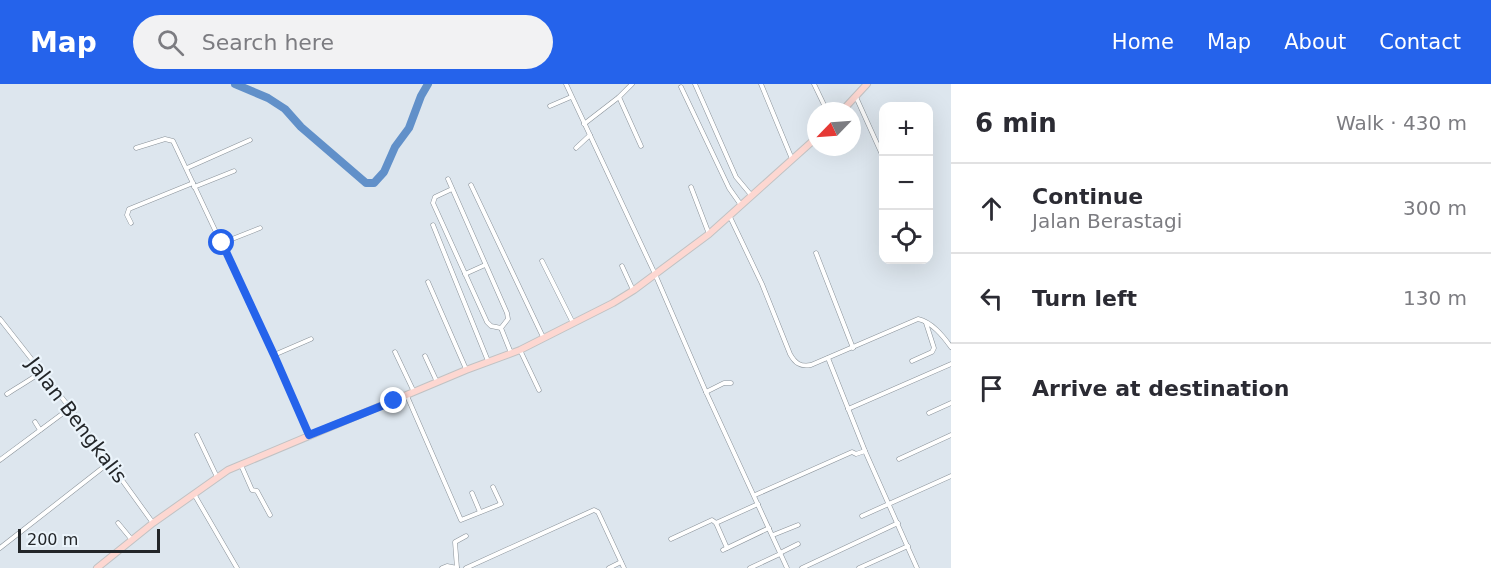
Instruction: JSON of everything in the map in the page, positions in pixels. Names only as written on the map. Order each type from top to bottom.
[{"type":"main road","points":[[851,102],[867,84]]},
{"type":"main road","points":[[97,568],[153,523],[217,477],[240,464],[466,370],[520,350],[634,290],[730,217],[750,195],[807,146]]},
{"type":"street","points":[[566,84],[655,274],[706,392],[787,568]]},
{"type":"street","points":[[584,123],[619,97],[632,84]]},
{"type":"street","points":[[695,84],[736,177],[750,195]]},
{"type":"street","points":[[761,84],[792,159]]},
{"type":"street","points":[[814,84],[823,102]]},
{"type":"street","points":[[681,87],[729,188],[741,206]]},
{"type":"street","points":[[550,106],[571,97]]},
{"type":"street","points":[[619,97],[641,146]]},
{"type":"street","points":[[856,97],[883,156]]},
{"type":"street","points":[[576,148],[590,135]]},
{"type":"street","points":[[136,148],[171,139],[222,243],[309,435]]},
{"type":"street","points":[[187,168],[250,140]]},
{"type":"street","points":[[131,224],[127,215],[129,209],[234,171]]},
{"type":"street","points":[[448,179],[507,313],[508,319],[501,328]]},
{"type":"street","points":[[471,185],[544,338]]},
{"type":"street","points":[[691,187],[709,234]]},
{"type":"street","points":[[452,189],[433,200],[487,322],[491,326],[501,328]]},
{"type":"street","points":[[730,217],[796,363],[805,366],[828,358],[916,320],[927,322],[951,347]]},
{"type":"street","points":[[433,225],[488,362]]},
{"type":"street","points":[[222,243],[260,228]]},
{"type":"street","points":[[816,253],[853,348]]},
{"type":"street","points":[[542,261],[573,323]]},
{"type":"street","points":[[465,274],[485,265]]},
{"type":"street","points":[[622,266],[634,290]]},
{"type":"street","points":[[428,282],[466,370]]},
{"type":"street","name":"Jalan Bengkalis","points":[[0,319],[70,408],[153,523]]},
{"type":"street","points":[[912,361],[929,354],[934,348],[926,327],[927,322]]},
{"type":"street","points":[[501,328],[511,353]]},
{"type":"street","points":[[274,355],[311,339]]},
{"type":"street","points":[[520,350],[539,390]]},
{"type":"street","points":[[395,352],[415,392]]},
{"type":"street","points":[[425,356],[437,382]]},
{"type":"street","points":[[828,358],[917,568]]},
{"type":"street","points":[[848,409],[951,364]]},
{"type":"street","points":[[7,393],[22,386],[41,372]]},
{"type":"street","points":[[706,392],[724,383],[731,384]]},
{"type":"street","points":[[407,396],[461,520],[501,504],[494,487]]},
{"type":"street","points":[[929,413],[951,403]]},
{"type":"street","points":[[0,460],[70,408]]},
{"type":"street","points":[[35,422],[40,430]]},
{"type":"street","points":[[197,435],[217,477]]},
{"type":"street","points":[[899,459],[951,435]]},
{"type":"street","points":[[755,495],[852,452],[856,454],[866,451]]},
{"type":"street","points":[[0,548],[110,462]]},
{"type":"street","points":[[240,464],[252,490],[257,491],[270,515]]},
{"type":"street","points":[[862,516],[951,476]]},
{"type":"street","points":[[472,493],[480,512]]},
{"type":"street","points":[[194,494],[237,568]]},
{"type":"street","points":[[716,523],[758,504]]},
{"type":"street","points":[[466,568],[594,510],[598,512],[624,568]]},
{"type":"street","points":[[671,539],[712,520],[716,523],[725,549],[769,528]]},
{"type":"street","points":[[118,523],[133,540]]},
{"type":"street","points":[[802,568],[898,523]]},
{"type":"street","points":[[773,536],[798,525]]},
{"type":"street","points":[[442,568],[447,566],[457,568],[454,546],[458,540],[466,536]]},
{"type":"street","points":[[750,568],[798,544]]},
{"type":"street","points":[[859,568],[908,546]]},
{"type":"street","points":[[609,568],[621,562]]},
{"type":"waterway","points":[[235,84],[268,98],[285,109],[301,127],[366,183],[374,183],[384,172],[395,147],[409,128],[428,84]]},
{"type":"route","points":[[222,243],[309,435],[394,401]]}]
